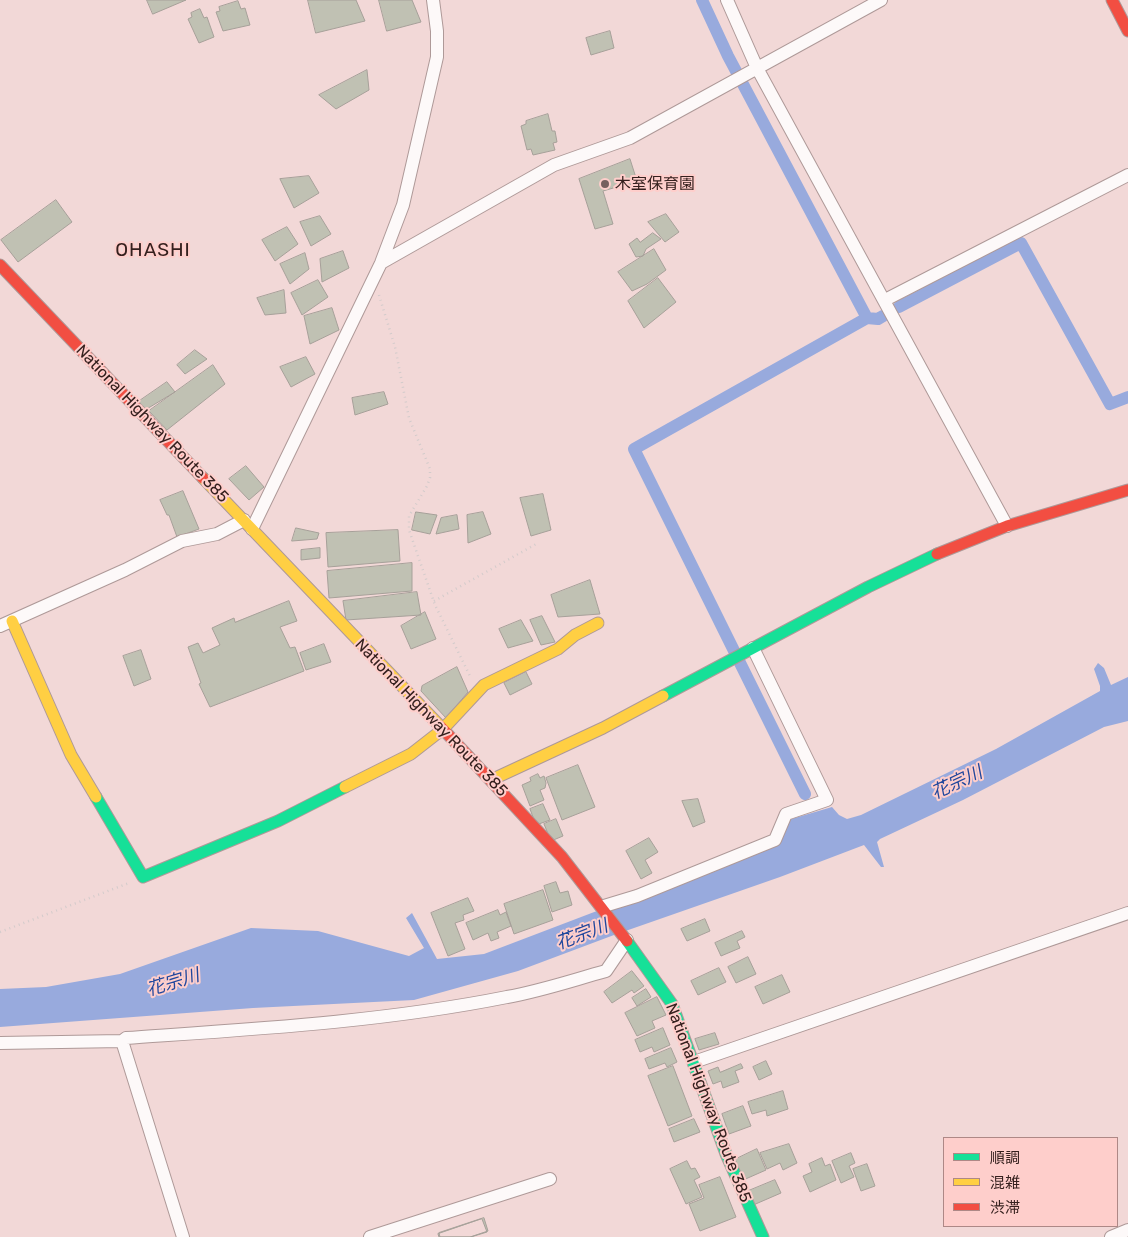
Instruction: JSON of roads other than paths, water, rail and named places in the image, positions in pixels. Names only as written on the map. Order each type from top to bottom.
[{"type":"main road","points":[[1112,0],[1128,31]]},
{"type":"main road","name":"National Highway Route 385","points":[[0,265],[443,729],[565,859],[605,907],[672,1004],[726,1154],[763,1237]]},
{"type":"main road","points":[[491,780],[603,728],[868,587],[937,554],[1007,526],[1128,490]]},
{"type":"main road","points":[[6,624],[71,755],[143,877],[278,821],[353,785],[363,776],[411,754],[443,729],[478,690],[558,648],[575,635],[598,623]]},
{"type":"street","points":[[6,624],[125,570],[182,541],[248,525],[371,284],[403,206],[437,57],[437,31],[433,0]]},
{"type":"street","points":[[726,0],[751,71],[885,300],[1007,526]]},
{"type":"street","points":[[381,263],[554,165],[630,138],[881,0]]},
{"type":"street","points":[[885,300],[1128,175]]},
{"type":"street","points":[[605,907],[775,840],[786,814],[826,800],[750,649]]},
{"type":"street","points":[[694,1062],[1128,913]]},
{"type":"street","points":[[0,1043],[122,1041],[126,1038],[408,1014],[510,997],[606,971],[625,937]]},
{"type":"street","points":[[122,1041],[183,1237]]},
{"type":"street","points":[[370,1237],[550,1179]]},
{"type":"street","points":[[1111,1237],[1128,1230]]},
{"type":"water","name":"花宗川","points":[[1098,663],[1104,668],[1111,685],[1128,677],[1128,721],[1104,727],[963,800],[880,839],[877,842],[884,867],[881,867],[864,845],[518,971],[414,1000],[253,1008],[0,1027],[0,989],[46,987],[120,974],[251,928],[318,931],[409,956],[424,948],[406,918],[412,913],[437,959],[484,954],[778,842],[788,820],[832,807],[839,815],[847,819],[861,815],[996,749],[1100,691],[1094,669]]},
{"type":"waterway","points":[[702,0],[728,56],[867,318],[634,449],[805,794]]},
{"type":"waterway","points":[[899,307],[1021,243],[1110,404],[1128,397]]},
{"type":"waterway","points":[[867,318],[878,319],[883,316]]},
{"type":"place","name":"木室保育園","points":[[605,184]]},
{"type":"district","name":"OHASHI","points":[[153,251]]}]
